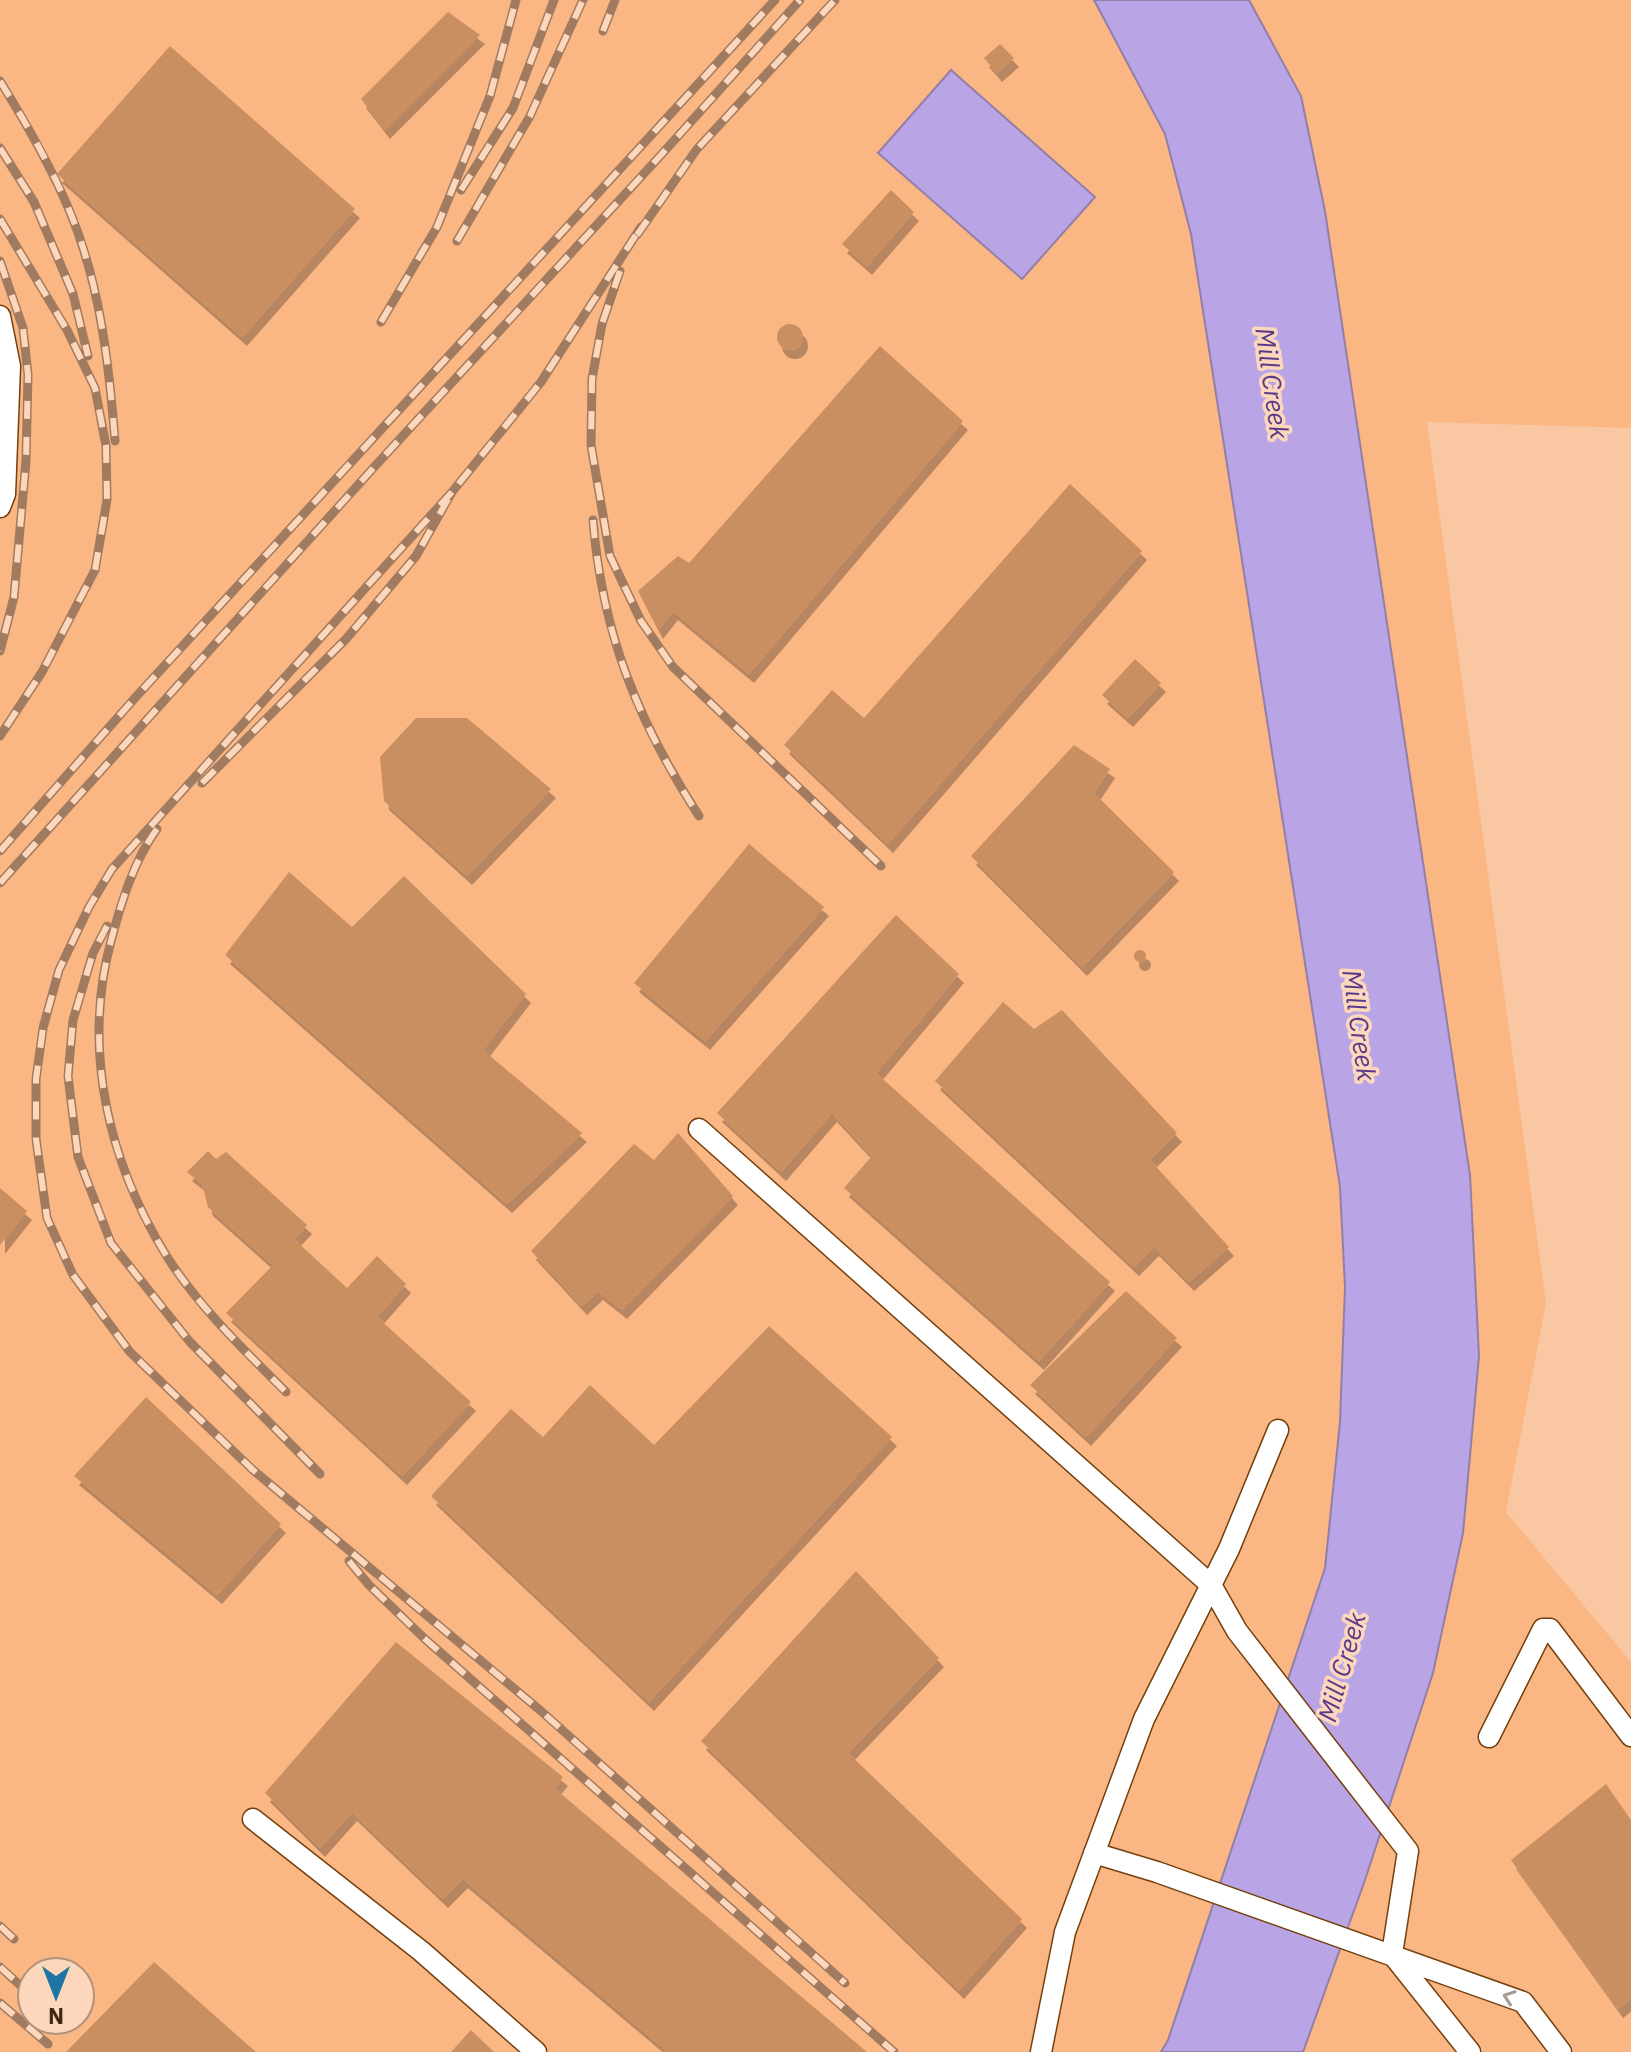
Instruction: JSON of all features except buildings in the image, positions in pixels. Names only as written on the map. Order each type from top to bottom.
[{"type":"lane","points":[[0,316],[10,366],[5,494],[0,507]]},
{"type":"lane","points":[[699,1129],[1211,1585],[1237,1631],[1408,1851],[1392,1954],[1470,2052]]},
{"type":"lane","points":[[1041,2052],[1065,1932],[1144,1719],[1211,1585],[1278,1430]]},
{"type":"lane","points":[[1489,1737],[1543,1629],[1550,1629],[1631,1736]]},
{"type":"lane","points":[[253,1819],[421,1951],[536,2052]]},
{"type":"lane","points":[[1094,1853],[1157,1872],[1523,2002],[1561,2052]]},
{"type":"shaded area","points":[[0,0],[1631,0],[1631,428],[1427,422],[1546,1303],[1506,1512],[1631,1662],[1631,2052],[0,2052]]},
{"type":"water","name":"Mill Creek","points":[[1094,0],[1249,0],[1301,96],[1325,211],[1470,1175],[1479,1356],[1463,1533],[1433,1673],[1365,1880],[1303,2052],[1161,2052],[1168,2040],[1325,1568],[1340,1422],[1345,1287],[1340,1187],[1191,234],[1165,134]]},
{"type":"water","points":[[951,70],[1095,197],[1022,279],[878,153]]},
{"type":"railway","points":[[381,322],[437,227],[490,96],[516,0]]},
{"type":"railway","points":[[461,190],[513,108],[554,0]]},
{"type":"railway","points":[[457,241],[530,116],[583,0]]},
{"type":"railway","points":[[603,31],[615,0]]},
{"type":"railway","points":[[0,851],[134,699],[775,0]]},
{"type":"railway","points":[[0,883],[800,0]]},
{"type":"railway","points":[[637,235],[697,149],[835,0]]},
{"type":"railway","points":[[0,81],[63,195],[89,267],[102,325],[115,441]]},
{"type":"railway","points":[[0,148],[34,202],[73,294],[88,356]]},
{"type":"railway","points":[[0,219],[67,330],[95,388],[106,446],[107,500],[95,570],[42,672],[0,736]]},
{"type":"railway","points":[[202,783],[346,639],[416,556],[452,492],[541,382],[641,227]]},
{"type":"railway","points":[[0,261],[23,328],[28,375],[26,461],[14,597],[0,651]]},
{"type":"railway","points":[[620,271],[602,324],[592,379],[591,445],[610,556],[641,621],[673,667],[881,866]]},
{"type":"railway","points":[[452,492],[112,869],[89,907],[59,970],[43,1028],[36,1079],[36,1139],[47,1218],[73,1275],[130,1352],[253,1470],[541,1711],[845,1983]]},
{"type":"railway","points":[[593,520],[605,601],[626,675],[658,746],[699,816]]},
{"type":"railway","points":[[157,829],[135,868],[124,897],[103,982],[99,1022],[100,1063],[115,1143],[146,1219],[178,1274],[238,1344],[286,1392]]},
{"type":"railway","points":[[107,926],[93,953],[73,1020],[68,1076],[78,1157],[111,1243],[190,1342],[320,1474]]},
{"type":"railway","points":[[349,1561],[369,1585],[425,1639],[894,2052]]},
{"type":"railway","points":[[0,1926],[14,1939]]},
{"type":"railway","points":[[0,1967],[16,1982]]},
{"type":"railway","points":[[0,2003],[48,2044]]}]
